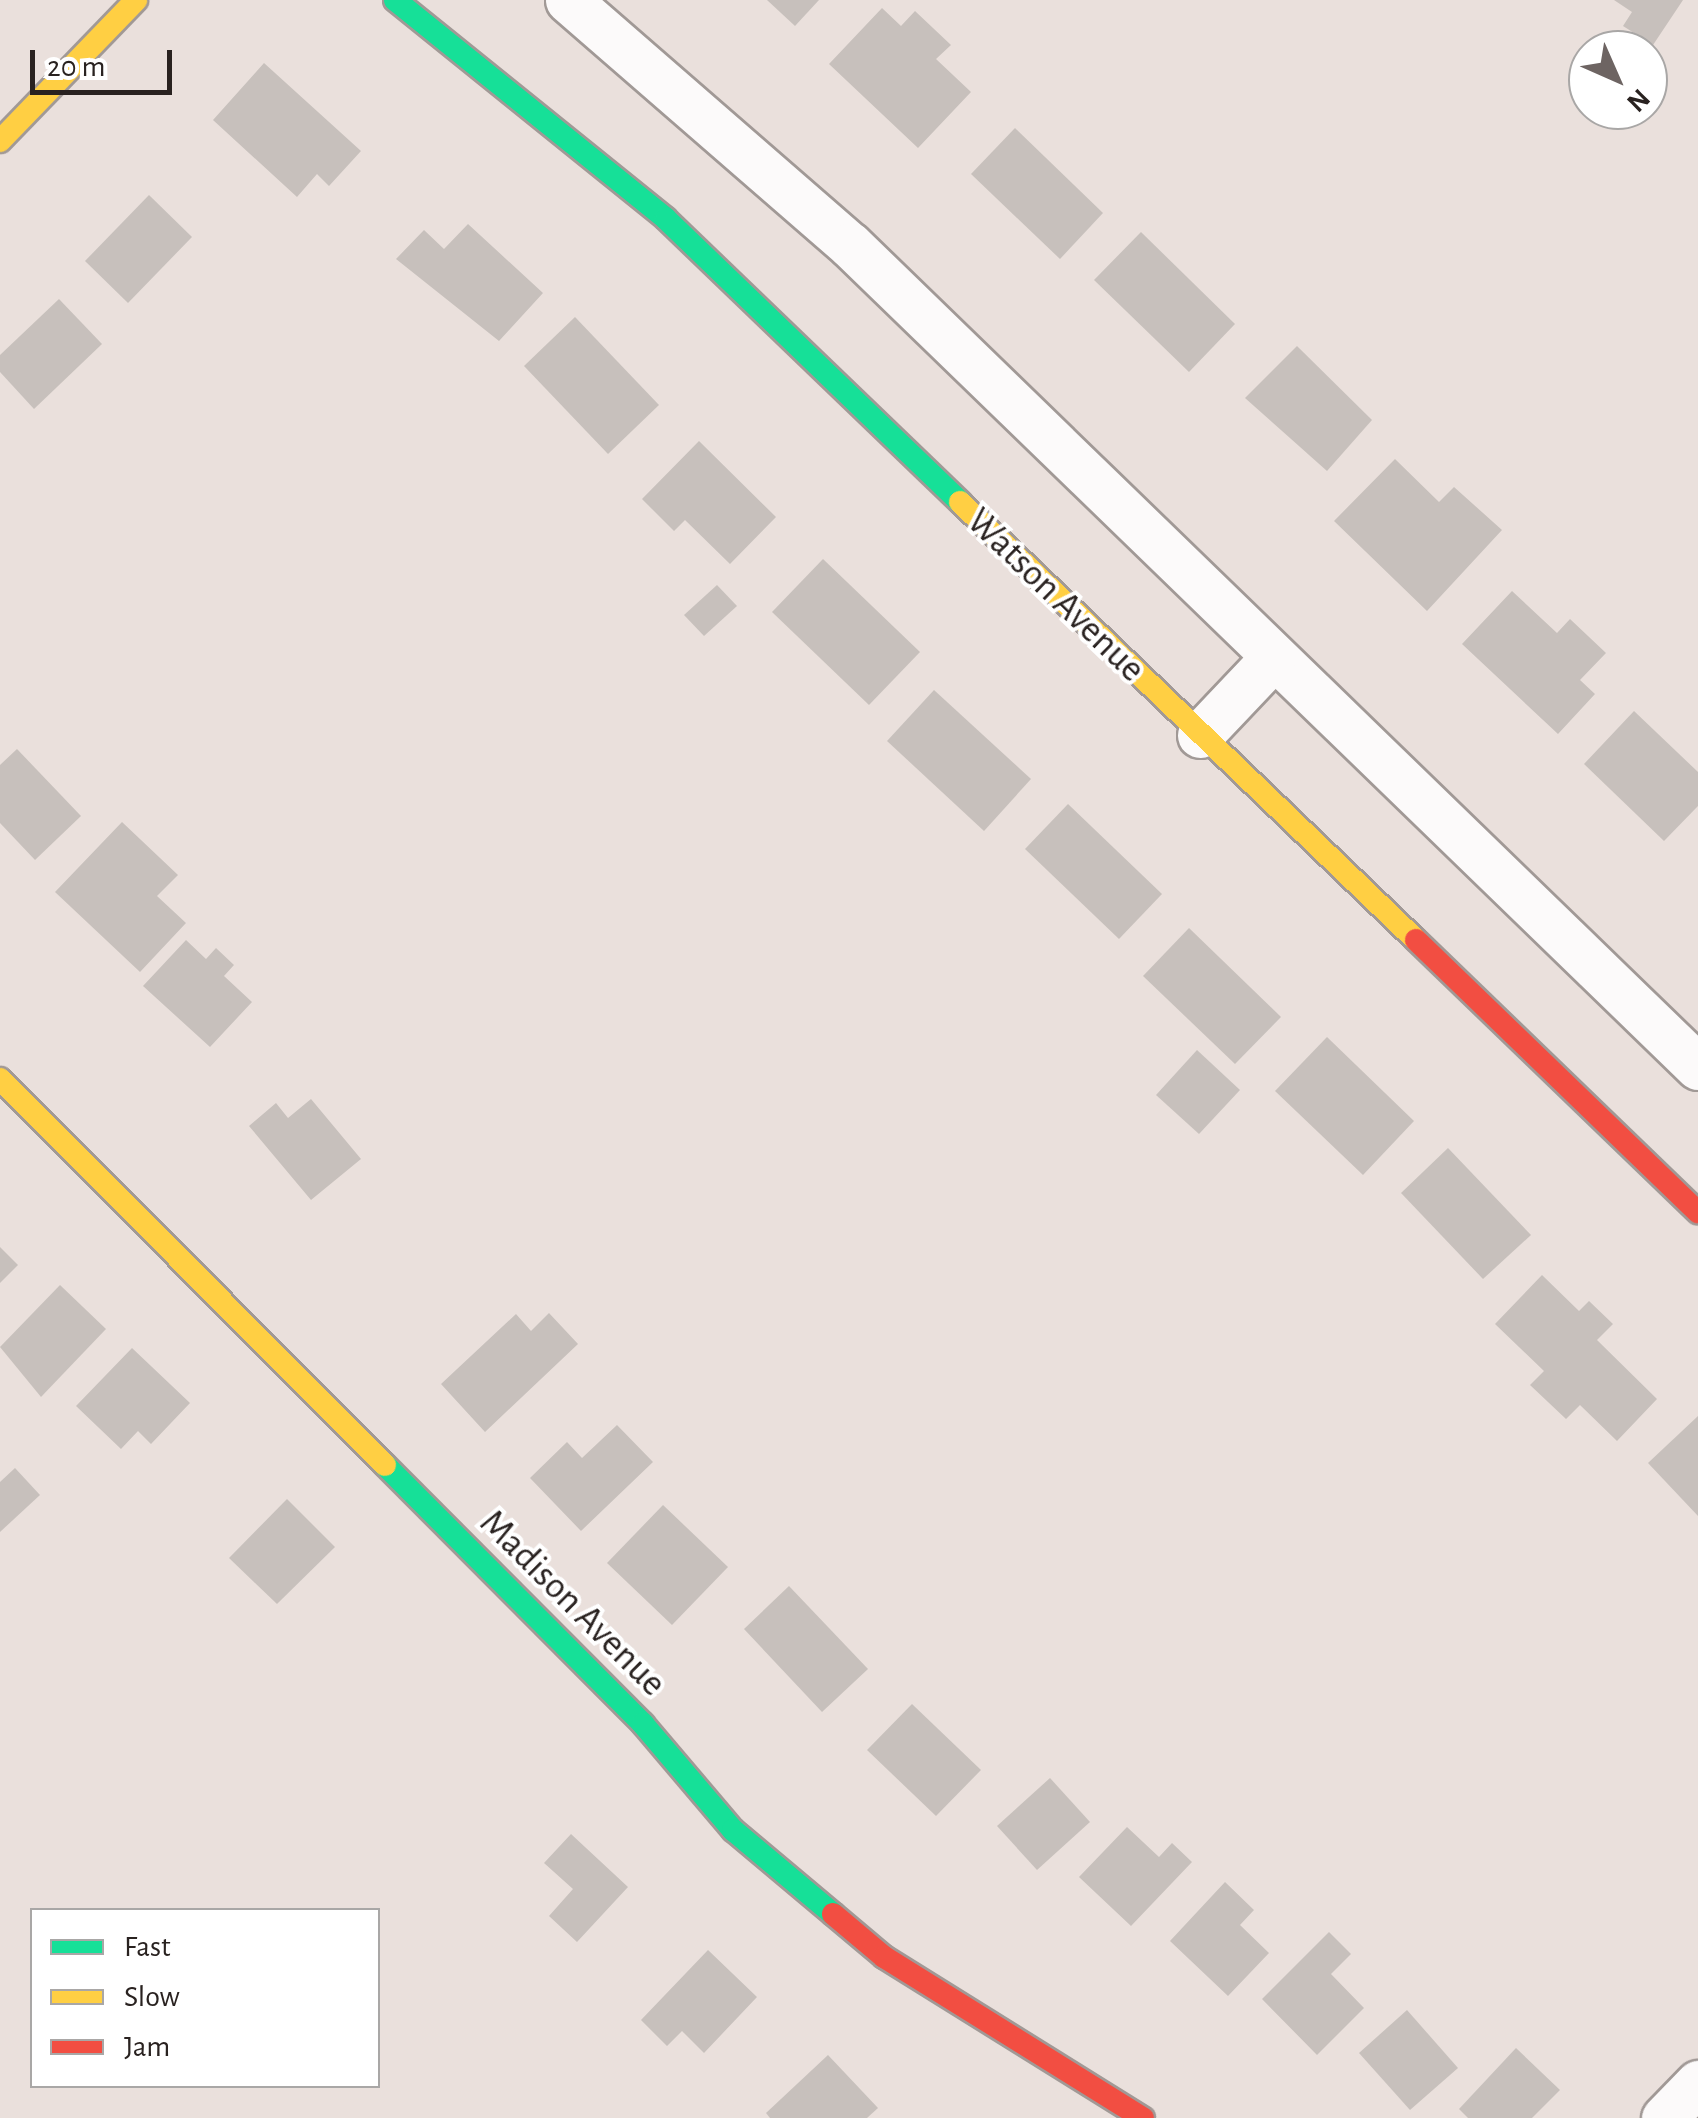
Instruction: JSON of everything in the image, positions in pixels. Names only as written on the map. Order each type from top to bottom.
[{"type":"street","points":[[0,141],[136,0]]},
{"type":"street","name":"Watson Avenue","points":[[394,0],[666,218],[1698,1212]]},
{"type":"street","points":[[568,0],[850,244],[1698,1067]]},
{"type":"street","points":[[1200,735],[1273,658]]},
{"type":"street","name":"Madison Avenue","points":[[0,1079],[643,1724],[733,1830],[884,1957],[1142,2118]]},
{"type":"street","points":[[1664,2118],[1698,2083]]},
{"type":"building","points":[[767,0],[819,0],[795,26]]},
{"type":"building","points":[[1614,0],[1683,0],[1663,30],[1629,30],[1623,26],[1632,12]]},
{"type":"building","points":[[882,8],[901,26],[915,11],[951,45],[936,59],[971,92],[918,148],[829,64]]},
{"type":"building","points":[[264,63],[361,151],[329,186],[317,174],[297,197],[213,120]]},
{"type":"building","points":[[1015,128],[1103,213],[1060,259],[971,174]]},
{"type":"building","points":[[149,195],[192,237],[128,303],[85,261]]},
{"type":"building","points":[[468,224],[543,293],[499,341],[396,259],[424,230],[444,249]]},
{"type":"building","points":[[1141,232],[1235,324],[1189,372],[1094,280]]},
{"type":"building","points":[[59,299],[102,344],[34,409],[0,372],[0,355]]},
{"type":"building","points":[[575,317],[659,405],[608,454],[524,366]]},
{"type":"building","points":[[1297,346],[1372,420],[1327,471],[1245,398]]},
{"type":"building","points":[[699,441],[776,517],[730,564],[685,520],[674,531],[642,499]]},
{"type":"building","points":[[1395,459],[1439,502],[1454,487],[1502,530],[1427,611],[1334,521]]},
{"type":"building","points":[[823,559],[920,652],[869,705],[772,612]]},
{"type":"building","points":[[717,585],[737,606],[704,636],[684,615]]},
{"type":"building","points":[[1512,591],[1557,633],[1570,619],[1606,653],[1580,680],[1595,694],[1558,734],[1462,644]]},
{"type":"building","points":[[934,690],[1031,779],[984,831],[887,741]]},
{"type":"building","points":[[1634,711],[1698,772],[1698,806],[1664,841],[1584,764]]},
{"type":"building","points":[[17,749],[81,816],[35,860],[0,823],[0,765]]},
{"type":"building","points":[[1068,804],[1162,894],[1119,939],[1025,849]]},
{"type":"building","points":[[122,822],[178,875],[157,896],[186,923],[140,972],[55,892]]},
{"type":"building","points":[[1189,928],[1281,1017],[1235,1064],[1143,976]]},
{"type":"building","points":[[186,940],[206,959],[216,948],[234,965],[224,976],[252,1002],[210,1047],[143,986]]},
{"type":"building","points":[[1327,1037],[1414,1121],[1363,1175],[1275,1091]]},
{"type":"building","points":[[1197,1050],[1240,1090],[1199,1134],[1156,1095]]},
{"type":"building","points":[[311,1099],[361,1159],[311,1200],[249,1126],[276,1103],[288,1118]]},
{"type":"building","points":[[1448,1148],[1531,1235],[1483,1279],[1401,1193]]},
{"type":"building","points":[[0,1247],[18,1265],[0,1283]]},
{"type":"building","points":[[1542,1275],[1579,1311],[1589,1301],[1613,1324],[1597,1340],[1657,1399],[1617,1441],[1580,1405],[1566,1419],[1530,1385],[1544,1371],[1495,1324]]},
{"type":"building","points":[[60,1285],[106,1329],[41,1397],[0,1347]]},
{"type":"building","points":[[549,1313],[578,1344],[485,1432],[441,1384],[516,1314],[531,1331]]},
{"type":"building","points":[[132,1348],[190,1403],[151,1444],[138,1431],[121,1449],[76,1406]]},
{"type":"building","points":[[1698,1416],[1698,1516],[1648,1463]]},
{"type":"building","points":[[617,1425],[653,1462],[581,1531],[530,1478],[567,1442],[582,1458]]},
{"type":"building","points":[[15,1468],[40,1495],[0,1532],[0,1482]]},
{"type":"building","points":[[287,1499],[335,1547],[277,1604],[229,1558]]},
{"type":"building","points":[[663,1505],[728,1567],[672,1625],[607,1563]]},
{"type":"building","points":[[789,1586],[868,1669],[822,1712],[744,1629]]},
{"type":"building","points":[[912,1704],[981,1770],[936,1816],[867,1750]]},
{"type":"building","points":[[1050,1778],[1090,1822],[1037,1870],[997,1826]]},
{"type":"building","points":[[1127,1827],[1159,1857],[1172,1843],[1192,1862],[1131,1926],[1079,1877]]},
{"type":"building","points":[[571,1834],[628,1887],[577,1942],[549,1916],[573,1889],[544,1863]]},
{"type":"building","points":[[1225,1882],[1254,1910],[1240,1925],[1269,1953],[1228,1996],[1170,1941]]},
{"type":"building","points":[[1329,1932],[1351,1954],[1331,1974],[1364,2008],[1317,2055],[1262,1999]]},
{"type":"building","points":[[708,1950],[757,1997],[704,2053],[682,2031],[667,2046],[641,2020]]},
{"type":"building","points":[[1407,2010],[1458,2068],[1410,2110],[1359,2053]]},
{"type":"building","points":[[1516,2048],[1560,2090],[1532,2118],[1468,2118],[1459,2109]]},
{"type":"building","points":[[828,2055],[878,2108],[867,2118],[770,2118],[766,2113]]},
{"type":"traffic: fast","points":[[395,0],[666,219],[960,502]]},
{"type":"traffic: fast","points":[[385,1465],[643,1724],[733,1830],[833,1914]]},
{"type":"traffic: slow","points":[[0,141],[136,0]]},
{"type":"traffic: slow","points":[[960,502],[1416,940]]},
{"type":"traffic: slow","points":[[0,1079],[385,1465]]},
{"type":"traffic: jam","points":[[1416,940],[1698,1212]]},
{"type":"traffic: jam","points":[[833,1914],[884,1957],[1143,2118]]}]
